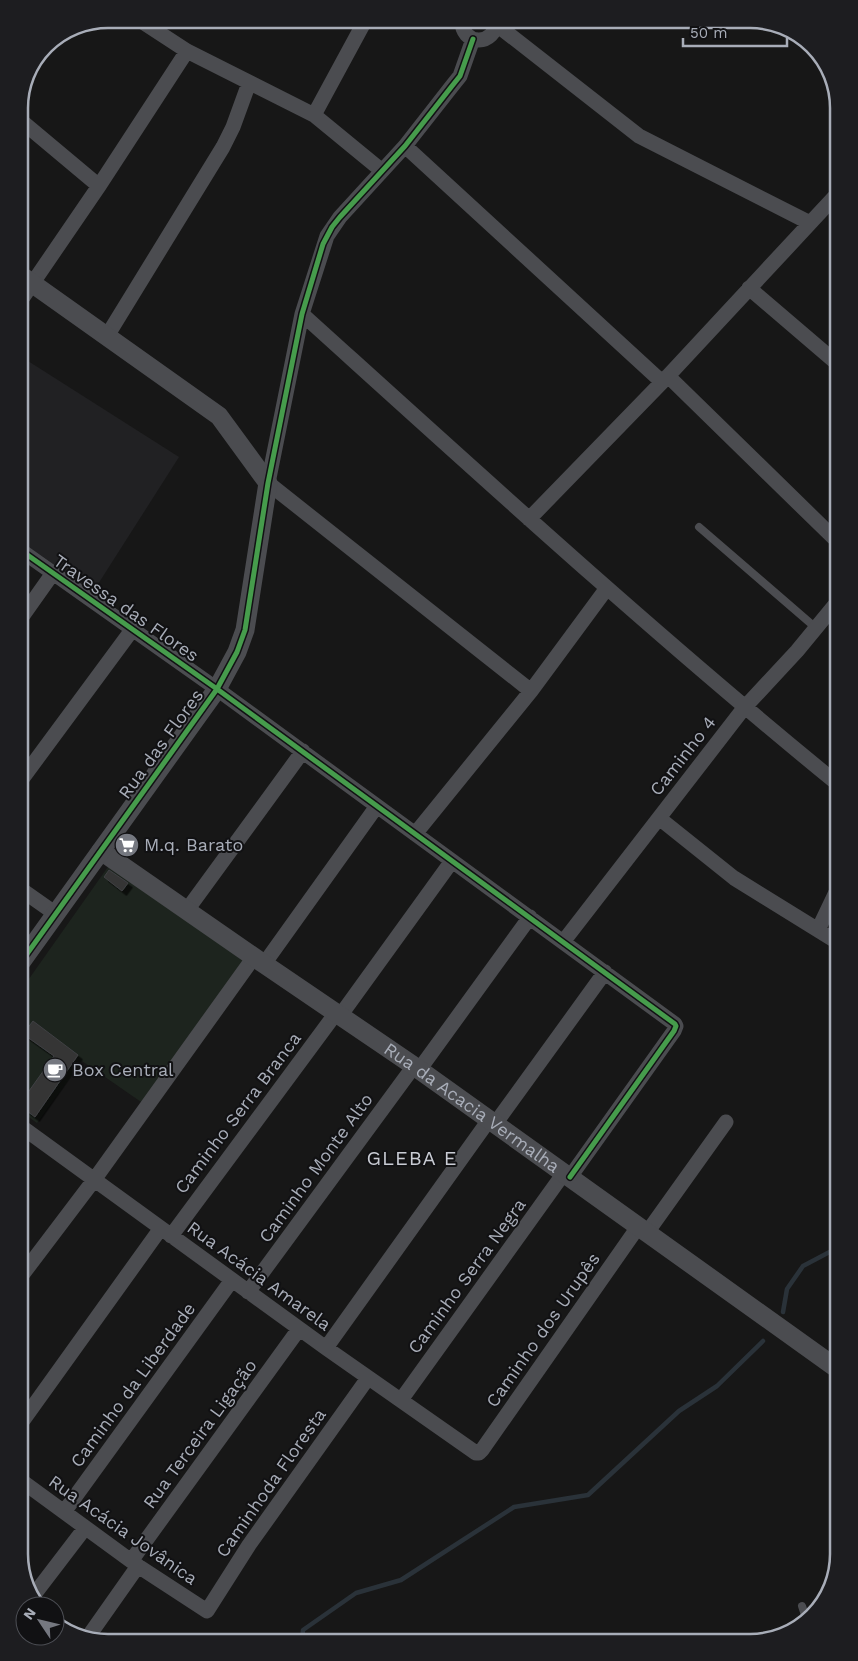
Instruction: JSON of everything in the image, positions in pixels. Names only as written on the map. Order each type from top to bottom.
[{"type":"street","points":[[152,28],[187,51],[314,115],[382,170]]},
{"type":"street","points":[[314,115],[361,28]]},
{"type":"street","points":[[462,28],[464,32],[474,39],[486,39],[496,28]]},
{"type":"street","points":[[504,28],[639,136],[810,223]]},
{"type":"street","points":[[268,483],[302,314],[327,236],[340,217],[405,146],[460,76],[474,39]]},
{"type":"street","points":[[28,275],[98,186],[187,51]]},
{"type":"street","points":[[107,336],[223,147],[249,83]]},
{"type":"street","points":[[28,127],[98,186]]},
{"type":"street","points":[[405,146],[665,379],[830,535]]},
{"type":"street","points":[[529,519],[665,379],[830,202]]},
{"type":"street","points":[[28,279],[219,416],[268,483],[531,691]]},
{"type":"street","points":[[749,288],[830,357]]},
{"type":"street","points":[[302,314],[529,519],[744,708],[830,778]]},
{"type":"street","name":"Rua das Flores","points":[[28,953],[217,689],[237,652],[245,630],[268,483]]},
{"type":"street","name":"Travessa das Flores","points":[[28,555],[217,689],[605,972],[676,1026]]},
{"type":"street","points":[[28,608],[53,573]]},
{"type":"street","points":[[415,834],[531,691],[608,588]]},
{"type":"street","name":"Caminho 4","points":[[563,942],[744,708],[830,611]]},
{"type":"street","points":[[28,771],[132,630]]},
{"type":"street","points":[[188,910],[302,752]]},
{"type":"street","points":[[28,1267],[377,806]]},
{"type":"street","points":[[659,818],[734,878],[830,937]]},
{"type":"street","name":"Rua da Acacia Vermalha","points":[[101,851],[416,1068],[830,1364]]},
{"type":"street","name":"Caminho Serra Branca","points":[[28,1414],[166,1232],[338,1015],[452,861]]},
{"type":"street","points":[[28,894],[56,914]]},
{"type":"street","points":[[818,930],[830,905]]},
{"type":"street","name":"Caminho Monte Alto","points":[[248,1292],[530,918]]},
{"type":"street","points":[[326,1348],[605,972]]},
{"type":"street","name":"Caminho Serra Negra","points":[[401,1400],[676,1026]]},
{"type":"street","name":"Caminho dos Urupês","points":[[479,1453],[642,1230],[726,1122]]},
{"type":"street","name":"Rua Acácia Amarela","points":[[28,1132],[299,1329],[476,1454],[479,1453]]},
{"type":"street","name":"Caminho da Liberdade","points":[[64,1512],[232,1280]]},
{"type":"street","name":"Rua Terceira Ligação","points":[[91,1632],[135,1564],[299,1329]]},
{"type":"street","name":"Caminhoda Floresta","points":[[207,1611],[249,1545],[368,1378]]},
{"type":"street","name":"Rua Acácia Jovânica","points":[[28,1489],[64,1512],[135,1564],[207,1611]]},
{"type":"street","points":[[37,1591],[85,1528]]},
{"type":"lane","points":[[699,527],[816,628]]},
{"type":"lane","points":[[802,1606],[804,1612]]},
{"type":"shaded area","points":[[28,361],[179,457],[93,592],[28,546]]},
{"type":"shaded area","points":[[110,864],[246,962],[144,1104],[82,1061],[37,1123],[28,1116],[28,980]]},
{"type":"building","points":[[109,870],[128,883],[122,891],[104,877]]},
{"type":"building","name":"Box Central","points":[[33,1021],[78,1055],[35,1117],[28,1112],[28,1092],[54,1056],[28,1038],[28,1028]]},
{"type":"waterway","points":[[783,1312],[787,1289],[803,1266],[830,1252]]},
{"type":"waterway","points":[[303,1633],[303,1630],[356,1593],[401,1580],[514,1507],[588,1495],[679,1411],[717,1386],[763,1341]]},
{"type":"cycle path","points":[[28,952],[217,689],[237,652],[245,630],[268,483],[302,314],[323,244],[340,217],[405,146],[460,76],[473,39]]},
{"type":"cycle path","points":[[28,555],[217,689],[675,1024],[674,1031],[570,1177]]},
{"type":"place","name":"M.q. Barato","points":[[127,845]]},
{"type":"place","name":"Box Central","points":[[55,1070]]},
{"type":"district","name":"GLEBA E","points":[[412,1158]]}]
